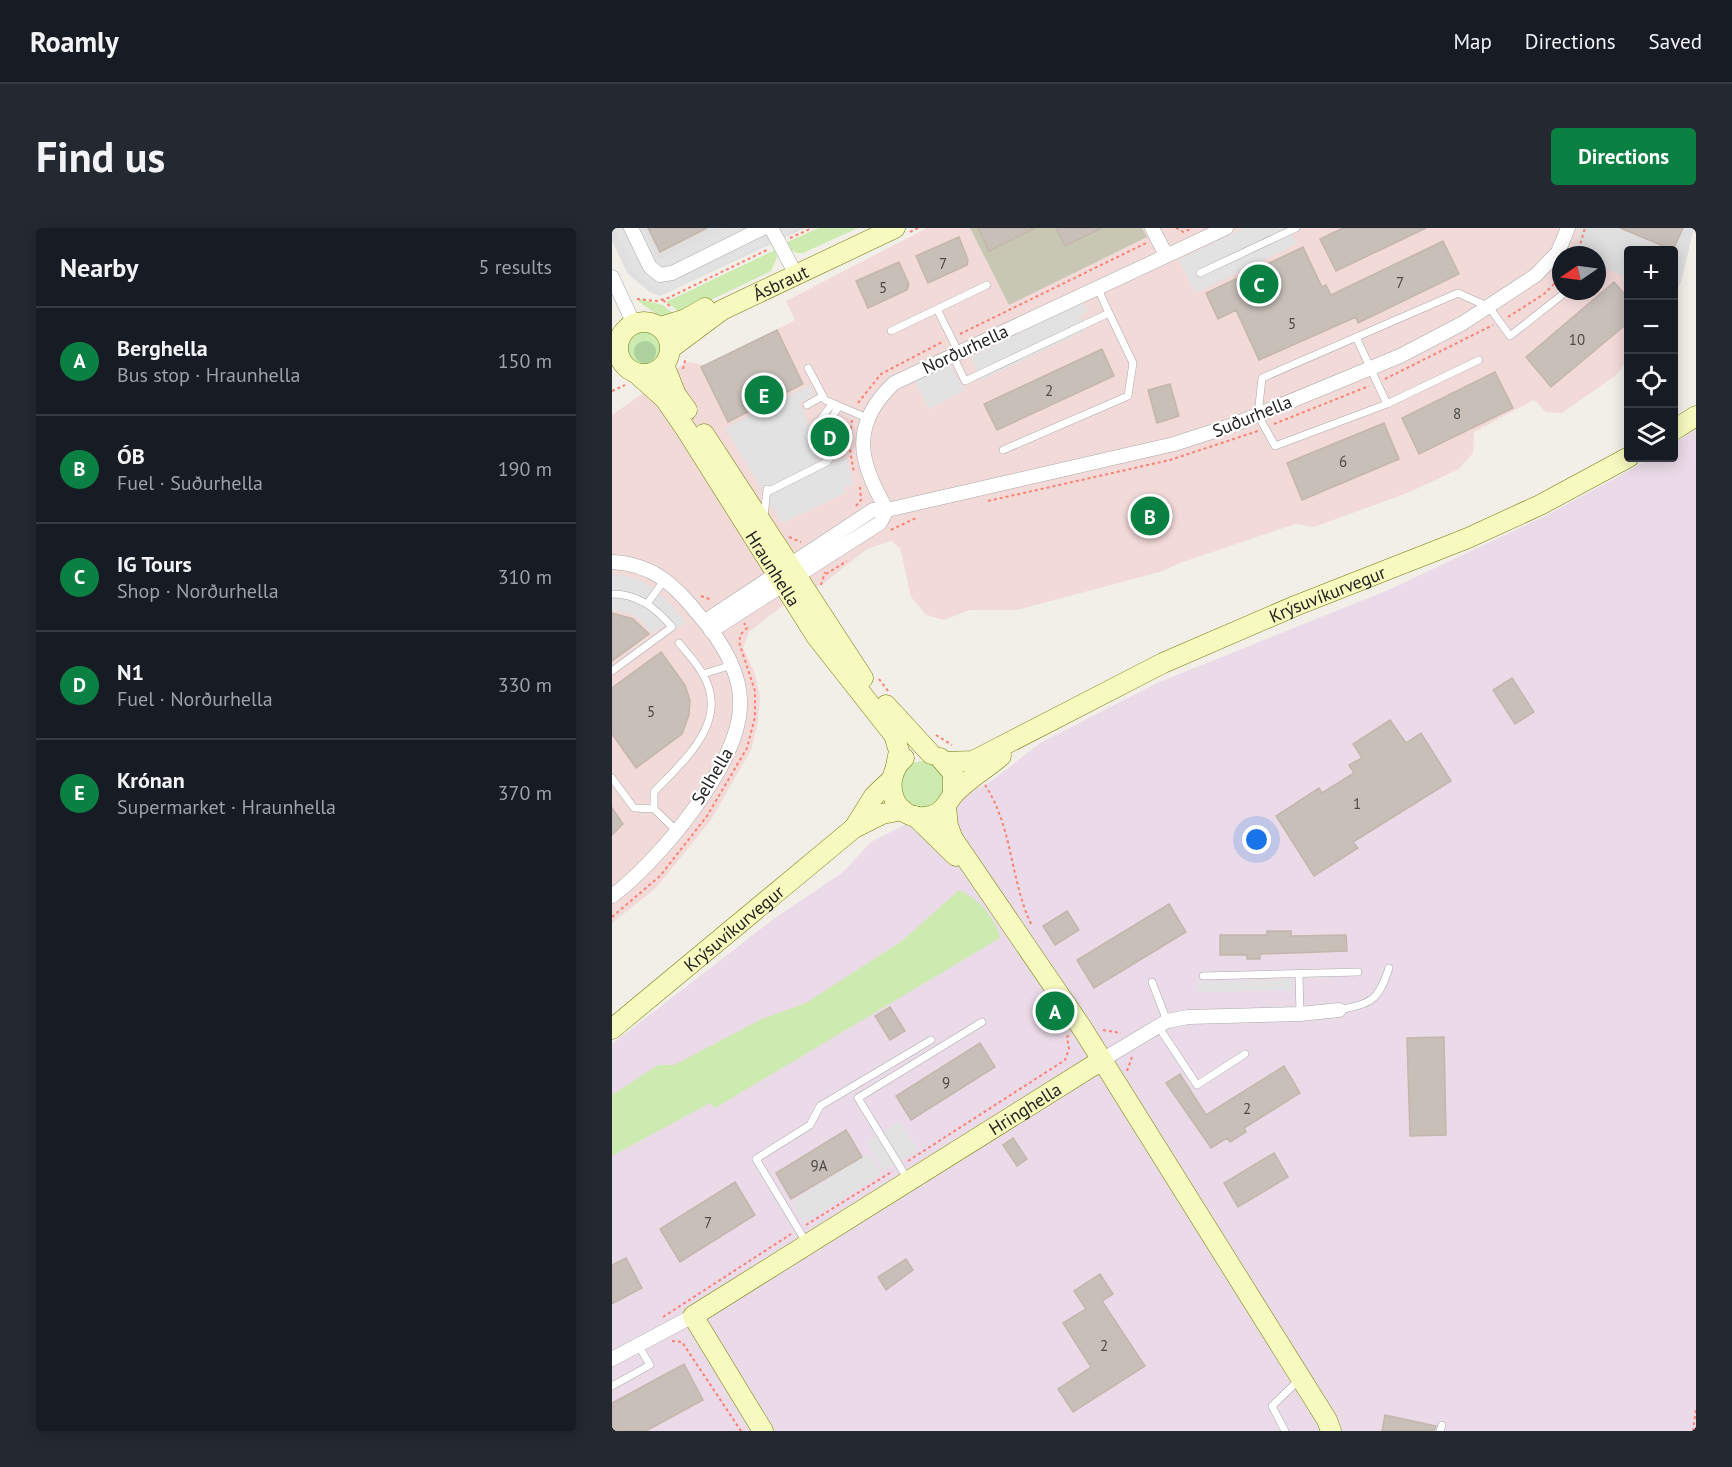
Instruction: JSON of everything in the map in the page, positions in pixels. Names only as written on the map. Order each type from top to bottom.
[{"type":"street","points":[[631,228],[650,267],[660,275],[672,273],[763,228]]},
{"type":"street","points":[[771,228],[791,265]]},
{"type":"street","name":"Ásbraut","points":[[675,343],[791,265],[869,228]]},
{"type":"street","name":"Ásbraut","points":[[675,343],[722,310],[895,228]]},
{"type":"street","points":[[1152,228],[1170,253]]},
{"type":"street","points":[[1162,228],[1170,253]]},
{"type":"street","name":"Norðurhella","points":[[887,510],[874,488],[865,462],[863,436],[867,418],[875,401],[894,383],[1226,228]]},
{"type":"street","name":"Suðurhella","points":[[787,575],[810,551],[873,510],[887,510],[1174,444],[1258,415],[1428,344],[1489,308],[1549,264],[1558,252],[1568,228]]},
{"type":"street","points":[[612,277],[630,315],[615,351],[626,373],[648,374],[675,343]]},
{"type":"street","name":"Hraunhella","points":[[630,315],[660,327],[675,343],[676,395],[778,545],[787,575],[816,636],[894,735],[900,751],[893,774]]},
{"type":"street","name":"Hraunhella","points":[[626,373],[665,399],[787,575],[859,673],[941,749]]},
{"type":"street","points":[[1678,427],[1696,416]]},
{"type":"street","name":"Krýsuvíkurvegur","points":[[941,749],[974,761],[1163,663],[1295,606],[1468,538],[1550,500],[1624,460]]},
{"type":"street","points":[[708,626],[787,575],[819,564],[880,523],[887,510]]},
{"type":"street","name":"Selhella","points":[[612,562],[641,566],[665,579],[708,626],[732,665],[738,683],[740,707],[736,730],[717,769],[677,831],[642,873],[612,896]]},
{"type":"street","name":"Krýsuvíkurvegur","points":[[950,801],[1028,733]]},
{"type":"street","points":[[988,890],[893,797],[893,774],[912,754],[941,749],[954,778],[950,801],[949,832],[1074,1010],[1102,1060],[1301,1378],[1331,1431]]},
{"type":"street","name":"Krýsuvíkurvegur","points":[[854,828],[874,796],[893,774]]},
{"type":"street","points":[[909,813],[932,816],[950,801]]},
{"type":"street","name":"Krýsuvíkurvegur","points":[[612,1029],[854,828],[882,814],[909,813]]},
{"type":"street","points":[[1102,1060],[1162,1024],[1188,1017],[1300,1014],[1339,1010]]},
{"type":"street","name":"Hringhella","points":[[686,1310],[904,1174],[1102,1060]]},
{"type":"street","points":[[612,1359],[663,1332],[686,1310],[763,1431]]},
{"type":"lane","points":[[1200,273],[1296,228]]},
{"type":"lane","points":[[891,331],[987,285]]},
{"type":"lane","points":[[1003,450],[1128,396],[1133,363],[1097,287]]},
{"type":"lane","points":[[1479,360],[1387,404],[1275,446],[1258,415],[1262,378],[1458,293],[1489,308],[1510,336],[1556,300]]},
{"type":"lane","points":[[937,309],[965,381],[1109,314]]},
{"type":"lane","points":[[1356,337],[1387,404]]},
{"type":"lane","points":[[808,368],[823,396],[835,406],[867,418]]},
{"type":"lane","points":[[807,405],[823,396]]},
{"type":"lane","points":[[763,522],[768,490],[827,462],[837,448],[831,420],[835,406]]},
{"type":"lane","points":[[647,604],[665,579]]},
{"type":"lane","points":[[612,594],[628,596],[647,604],[672,627],[612,671]]},
{"type":"lane","points":[[654,809],[654,792],[697,747],[706,730],[710,702],[703,674],[679,643]]},
{"type":"lane","points":[[703,674],[732,665]]},
{"type":"lane","points":[[612,778],[634,808],[654,809],[677,831]]},
{"type":"lane","points":[[1339,1010],[1364,1006],[1379,995],[1389,968]]},
{"type":"lane","points":[[1203,976],[1358,972]]},
{"type":"lane","points":[[1299,974],[1300,1014]]},
{"type":"lane","points":[[1152,982],[1162,1024],[1197,1084],[1245,1054]]},
{"type":"lane","points":[[904,1174],[858,1098],[982,1022]]},
{"type":"lane","points":[[803,1237],[756,1159],[810,1125],[820,1106],[932,1040]]},
{"type":"lane","points":[[612,1386],[650,1365],[638,1345]]},
{"type":"lane","points":[[1285,1431],[1272,1406],[1301,1378]]},
{"type":"path","points":[[630,315],[643,298],[663,300],[812,228]]},
{"type":"path","points":[[1176,228],[1183,232],[1193,228]]},
{"type":"path","points":[[1580,246],[1585,228]]},
{"type":"path","points":[[663,300],[674,310],[675,343],[689,351],[683,373]]},
{"type":"path","points":[[778,545],[786,535],[802,542],[810,551]]},
{"type":"path","points":[[819,564],[826,574],[821,589]]},
{"type":"path","points":[[699,594],[707,600],[716,600]]},
{"type":"path","points":[[874,671],[889,691]]},
{"type":"path","points":[[979,775],[1002,817],[1019,895],[1034,929]]},
{"type":"path","points":[[1096,1026],[1105,1031],[1123,1034],[1130,1042],[1134,1053],[1127,1074]]},
{"type":"path","points":[[686,1310],[904,1174],[1065,1060],[1069,1049],[1067,1037]]},
{"type":"path","points":[[663,1332],[669,1341],[682,1342],[741,1431]]},
{"type":"path","points":[[1693,1431],[1696,1409]]},
{"type":"shaded area","points":[[612,228],[805,228],[660,296],[650,292],[628,274],[612,241]]},
{"type":"shaded area","points":[[614,228],[643,228],[658,261],[727,228],[799,228],[675,288],[664,291],[649,285],[634,272]]},
{"type":"shaded area","points":[[927,228],[1580,228],[1577,246],[1552,246],[1552,300],[1606,300],[1606,269],[1624,276],[1624,365],[1615,376],[1562,413],[1546,412],[1534,400],[1474,432],[1473,453],[1459,469],[1410,492],[1314,527],[1295,524],[1177,564],[1163,571],[1017,610],[970,610],[944,620],[926,615],[911,597],[900,548],[891,541],[867,549],[824,583],[781,607],[749,632],[743,648],[754,671],[760,696],[758,724],[751,750],[711,820],[656,888],[612,923],[612,415],[687,362],[707,365],[795,320],[786,301]]},
{"type":"shaded area","points":[[970,228],[1142,228],[1147,237],[1009,305]]},
{"type":"shaded area","points":[[1244,228],[1289,228],[1297,244],[1195,293],[1179,260]]},
{"type":"shaded area","points":[[1580,228],[1694,228],[1678,287],[1678,246],[1624,246],[1624,276],[1606,269],[1606,246],[1575,246]]},
{"type":"shaded area","points":[[1083,302],[1088,311],[1079,316],[1086,330],[982,380],[971,357]]},
{"type":"shaded area","points":[[949,362],[964,391],[929,409],[914,380]]},
{"type":"shaded area","points":[[810,385],[815,395],[799,403],[811,429],[807,432],[823,465],[847,457],[853,485],[845,487],[845,493],[782,523],[725,428]]},
{"type":"shaded area","points":[[1696,429],[1696,1431],[612,1431],[612,1044],[775,918],[843,872],[871,842],[990,782],[1040,743],[1157,683],[1386,591],[1547,515],[1645,462],[1678,462],[1678,441]]},
{"type":"shaded area","points":[[620,574],[644,582],[668,601],[686,622],[678,628],[671,620],[652,634],[640,619],[627,612],[612,610],[612,575]]},
{"type":"shaded area","points":[[1292,979],[1292,990],[1198,992],[1197,982]]},
{"type":"shaded area","points":[[900,1122],[918,1150],[884,1171],[866,1143]]},
{"type":"shaded area","points":[[869,1153],[882,1174],[804,1223],[791,1202]]},
{"type":"green space","points":[[819,228],[858,228],[803,253],[792,251],[785,243]]},
{"type":"green space","points":[[775,250],[777,258],[771,271],[713,299],[685,316],[666,302]]},
{"type":"green space","points":[[641,299],[663,305],[675,315],[664,316],[655,313],[638,301]]},
{"type":"green space","points":[[644,332],[657,337],[662,350],[657,363],[644,368],[631,363],[626,350],[631,337]]},
{"type":"green space","points":[[645,341],[653,344],[656,352],[653,360],[645,363],[637,360],[634,352],[637,344]]},
{"type":"green space","points":[[923,761],[939,768],[946,784],[939,800],[923,807],[907,800],[900,784],[907,768]]},
{"type":"green space","points":[[959,890],[973,898],[985,910],[998,930],[1000,938],[715,1108],[710,1103],[612,1156],[612,1095],[658,1065],[674,1065],[762,1019],[806,1003],[902,941]]},
{"type":"building","points":[[648,228],[707,228],[660,252]]},
{"type":"building","points":[[978,228],[1035,228],[989,251]]},
{"type":"building","points":[[1056,228],[1102,228],[1065,246]]},
{"type":"building","points":[[1343,228],[1426,228],[1336,271],[1320,239]]},
{"type":"building","points":[[1620,228],[1683,228],[1675,246],[1663,246]]},
{"type":"building","points":[[959,237],[968,260],[967,265],[928,283],[916,256]]},
{"type":"building","points":[[1443,241],[1459,274],[1358,323],[1356,317],[1259,360],[1236,310],[1218,319],[1206,293],[1303,247],[1322,287],[1326,285],[1331,295]]},
{"type":"building","points":[[899,262],[909,284],[907,290],[868,308],[856,281]]},
{"type":"building","points":[[1614,282],[1624,293],[1624,326],[1551,387],[1526,357],[1593,300],[1606,300],[1606,289]]},
{"type":"building","points":[[777,330],[803,384],[728,422],[701,367]]},
{"type":"building","points":[[1102,349],[1114,376],[997,430],[984,404]]},
{"type":"building","points":[[1495,372],[1513,408],[1419,454],[1402,418]]},
{"type":"building","points":[[1170,384],[1179,416],[1157,423],[1148,390]]},
{"type":"building","points":[[1384,423],[1399,459],[1302,500],[1287,463]]},
{"type":"building","points":[[1154,506],[1159,524],[1145,527],[1140,509]]},
{"type":"building","points":[[612,613],[633,619],[649,634],[612,661]]},
{"type":"building","points":[[661,652],[685,685],[690,700],[689,715],[682,734],[636,768],[612,734],[612,688]]},
{"type":"building","points":[[1512,678],[1534,712],[1515,724],[1493,690]]},
{"type":"building","points":[[1390,720],[1406,743],[1421,733],[1451,781],[1353,842],[1358,848],[1314,876],[1276,816],[1319,788],[1322,793],[1354,773],[1349,765],[1362,758],[1353,744]]},
{"type":"building","points":[[612,808],[623,824],[612,835]]},
{"type":"building","points":[[1169,904],[1186,932],[1094,988],[1077,960]]},
{"type":"building","points":[[1067,911],[1079,930],[1055,945],[1043,926]]},
{"type":"building","points":[[1267,931],[1291,931],[1291,936],[1346,935],[1347,951],[1260,954],[1260,959],[1247,959],[1247,955],[1220,955],[1220,935],[1267,935]]},
{"type":"building","points":[[890,1007],[905,1031],[890,1040],[875,1016]]},
{"type":"building","points":[[1444,1037],[1446,1135],[1410,1136],[1407,1038]]},
{"type":"building","points":[[980,1043],[995,1067],[911,1120],[896,1096]]},
{"type":"building","points":[[1284,1066],[1300,1093],[1244,1128],[1246,1132],[1230,1142],[1227,1138],[1211,1148],[1166,1083],[1180,1074],[1206,1115]]},
{"type":"building","points":[[846,1130],[862,1157],[791,1199],[776,1173]]},
{"type":"building","points":[[1013,1138],[1027,1159],[1017,1166],[1003,1145]]},
{"type":"building","points":[[1274,1153],[1288,1177],[1238,1207],[1224,1183]]},
{"type":"building","points":[[735,1182],[755,1215],[680,1262],[660,1229]]},
{"type":"building","points":[[626,1258],[642,1288],[612,1304],[612,1265]]},
{"type":"building","points":[[906,1259],[913,1270],[886,1290],[878,1277]]},
{"type":"building","points":[[1100,1274],[1113,1294],[1102,1301],[1145,1366],[1073,1412],[1058,1389],[1091,1367],[1063,1323],[1086,1309],[1074,1291]]},
{"type":"building","points":[[684,1364],[703,1400],[646,1431],[612,1431],[612,1403]]},
{"type":"building","points":[[1385,1415],[1436,1426],[1434,1431],[1382,1431]]},
{"type":"place","name":"IG Tours","points":[[1259,284]]},
{"type":"place","name":"Krónan","points":[[764,395]]},
{"type":"place","name":"N1","points":[[830,437]]},
{"type":"place","name":"ÓB","points":[[1150,516]]},
{"type":"place","name":"Berghella","points":[[1055,1011]]}]
